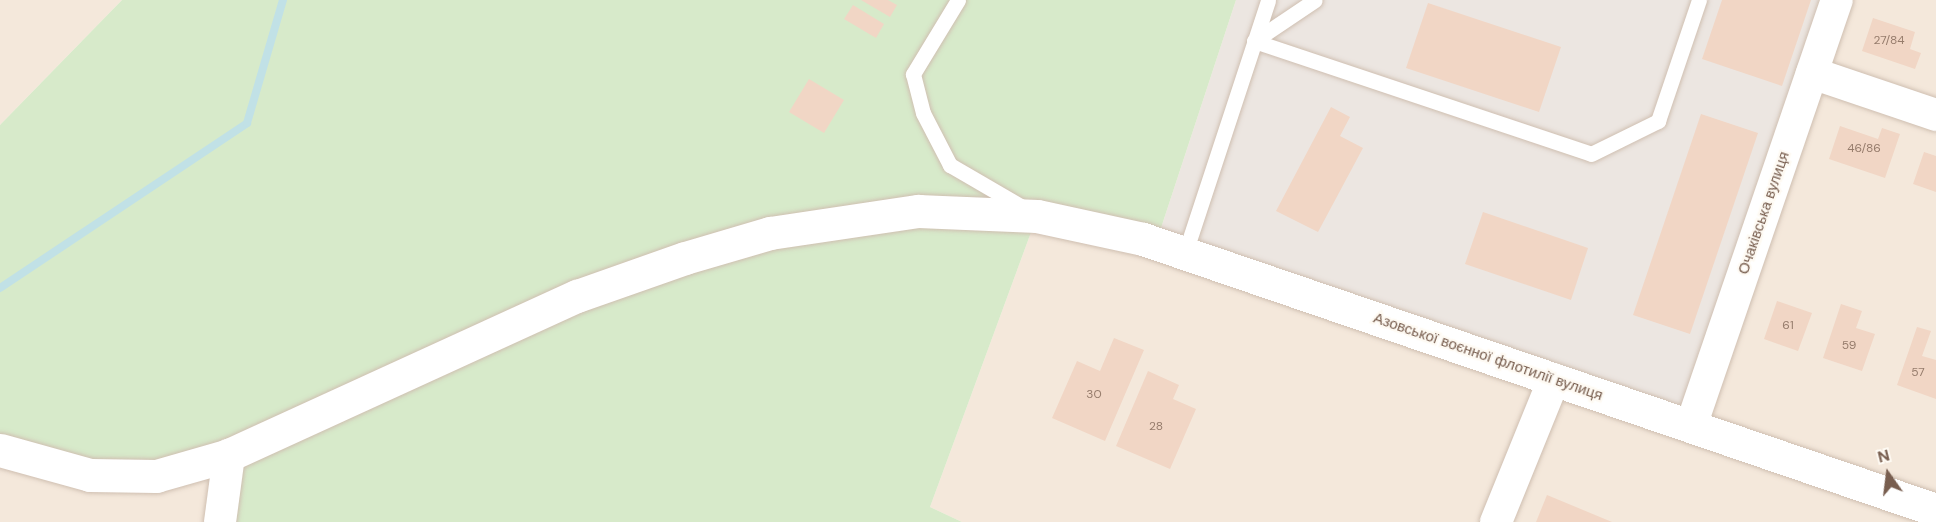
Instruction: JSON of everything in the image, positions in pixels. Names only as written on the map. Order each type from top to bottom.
[{"type":"street","name":"Очаківська вулиця","points":[[1691,426],[1837,0]]},
{"type":"street","points":[[1812,73],[1936,115]]},
{"type":"street","name":"Азовської воєнної флотилії вулиця","points":[[0,450],[90,475],[156,476],[229,455],[577,296],[695,255],[770,233],[918,211],[1037,216],[1143,239],[1551,388],[1691,426],[1936,510]]},
{"type":"street","points":[[1496,522],[1551,388]]},
{"type":"street","points":[[220,522],[229,455]]},
{"type":"lane","points":[[958,0],[914,74],[923,113],[950,165],[1037,216]]},
{"type":"lane","points":[[1185,253],[1268,0]]},
{"type":"lane","points":[[1254,41],[1315,0]]},
{"type":"lane","points":[[1254,41],[1590,154],[1658,121],[1699,0]]},
{"type":"shaded area","points":[[0,0],[122,0],[0,125]]},
{"type":"shaded area","points":[[1236,0],[1820,0],[1681,406],[1161,228]]},
{"type":"shaded area","points":[[1820,0],[1936,0],[1936,493],[1681,406]]},
{"type":"shaded area","points":[[1037,216],[1930,522],[962,522],[930,507]]},
{"type":"shaded area","points":[[229,455],[220,522],[0,522],[0,466]]},
{"type":"green space","points":[[122,0],[1236,0],[1161,228],[1037,216],[930,507],[962,522],[220,522],[229,456],[156,476],[0,466],[0,125]]},
{"type":"building","points":[[861,0],[888,0],[897,5],[890,17]]},
{"type":"building","points":[[1722,0],[1811,0],[1782,86],[1702,59]]},
{"type":"building","points":[[1428,3],[1561,47],[1539,112],[1406,68]]},
{"type":"building","points":[[853,5],[884,24],[876,38],[844,19]]},
{"type":"building","points":[[1873,18],[1915,32],[1910,49],[1921,53],[1915,69],[1862,51]]},
{"type":"building","points":[[809,79],[844,100],[824,133],[789,112]]},
{"type":"building","points":[[1331,107],[1350,117],[1340,136],[1363,148],[1318,232],[1276,211]]},
{"type":"building","points":[[1701,114],[1758,133],[1690,334],[1633,315]]},
{"type":"building","points":[[1840,126],[1878,139],[1882,128],[1900,134],[1885,178],[1829,159]]},
{"type":"building","points":[[1924,152],[1936,156],[1936,192],[1913,184]]},
{"type":"building","points":[[1483,212],[1588,248],[1571,300],[1465,264]]},
{"type":"building","points":[[1777,301],[1812,313],[1798,351],[1764,339]]},
{"type":"building","points":[[1841,304],[1862,311],[1856,328],[1875,334],[1862,371],[1823,358]]},
{"type":"building","points":[[1917,327],[1931,331],[1922,356],[1936,360],[1936,399],[1897,385]]},
{"type":"building","points":[[1114,338],[1144,350],[1105,441],[1052,418],[1077,361],[1100,371]]},
{"type":"building","points":[[1148,371],[1179,385],[1173,399],[1196,409],[1170,469],[1116,446]]},
{"type":"building","points":[[1547,495],[1612,522],[1536,522]]},
{"type":"waterway","points":[[0,288],[247,123],[283,0]]}]
